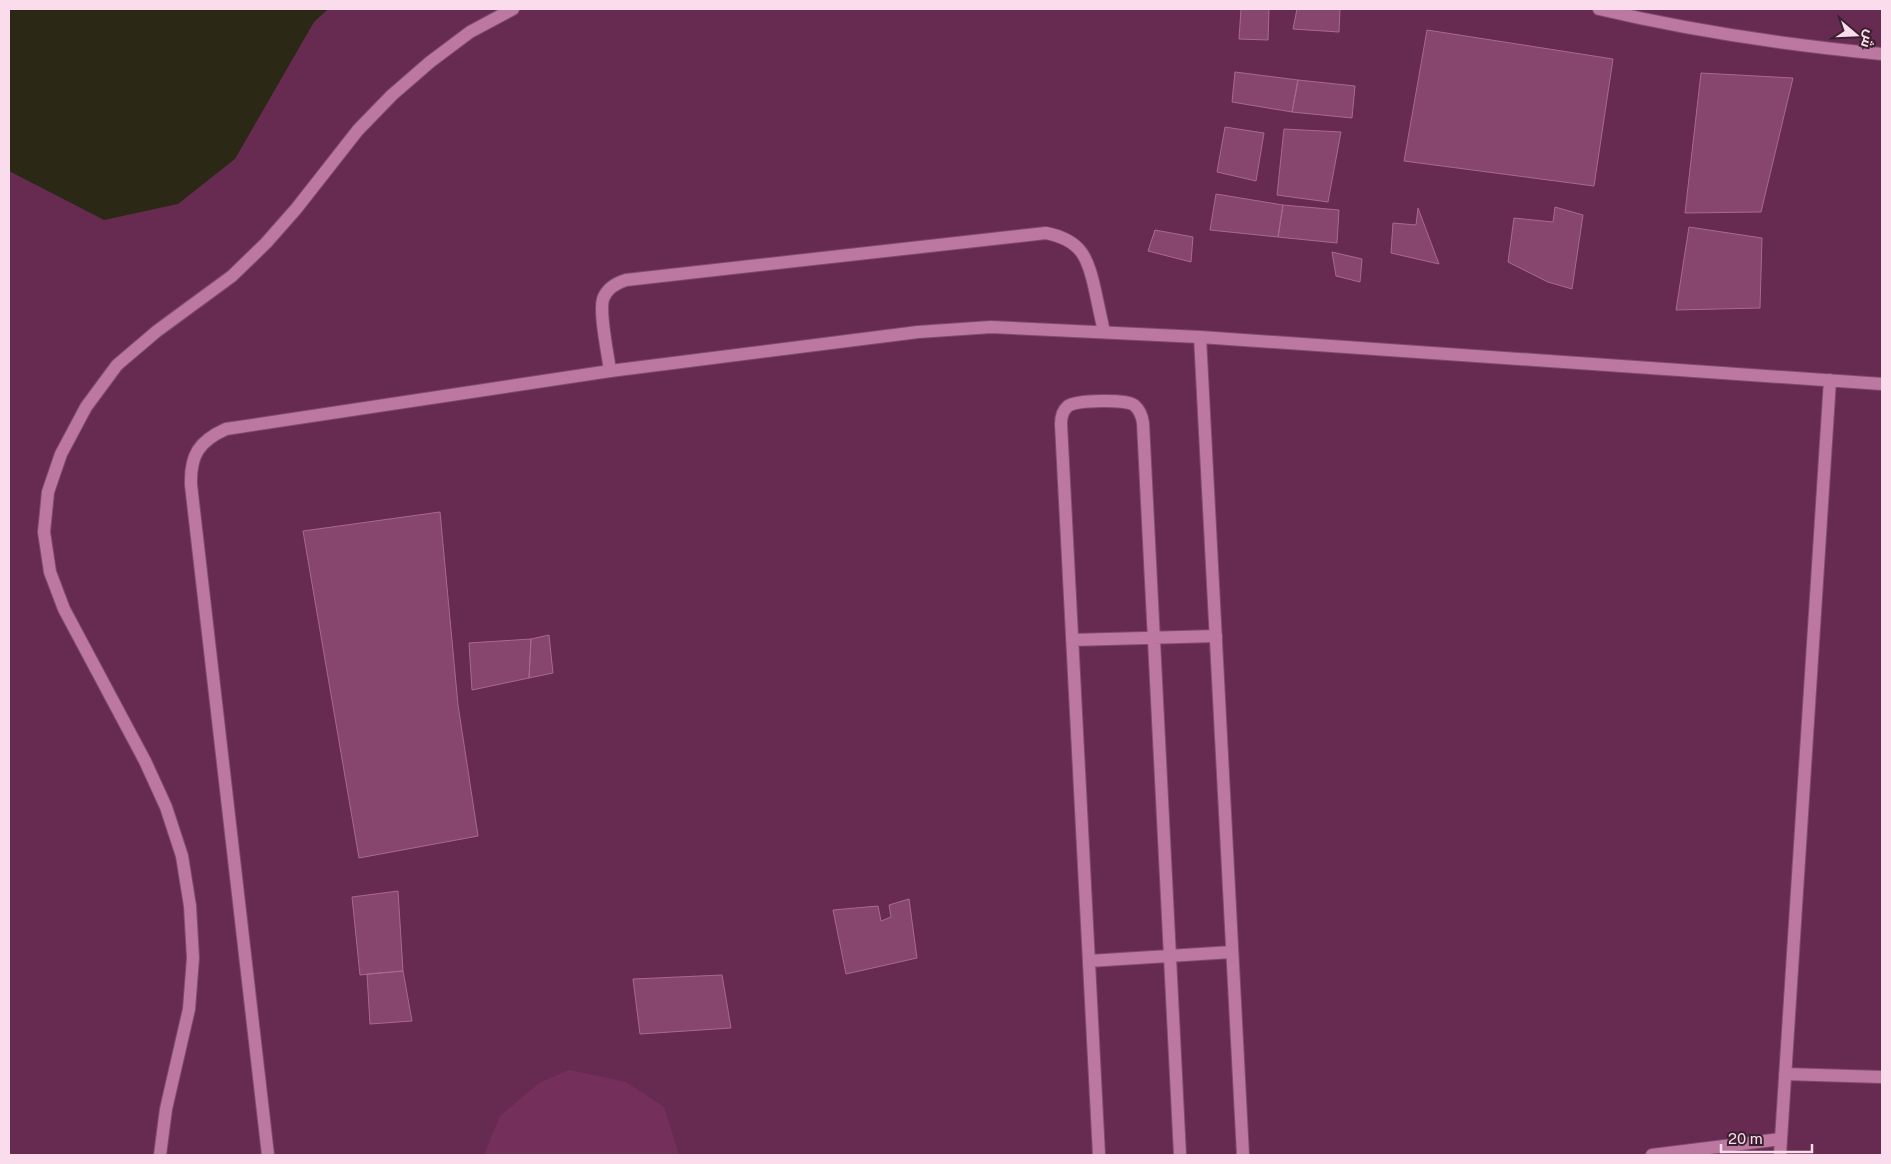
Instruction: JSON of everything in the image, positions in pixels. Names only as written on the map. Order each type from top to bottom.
[{"type":"street","points":[[160,1155],[166,1109],[189,1009],[193,958],[190,906],[182,856],[166,807],[145,761],[64,609],[50,572],[44,532],[48,492],[62,454],[86,407],[117,365],[156,331],[232,276],[266,243],[296,209],[358,130],[392,95],[430,62],[470,32],[513,9]]},
{"type":"street","points":[[1599,9],[1759,39],[1882,54]]},
{"type":"street","points":[[610,371],[602,309],[603,299],[608,290],[616,283],[636,279],[1046,234],[1070,241],[1079,248],[1087,259],[1104,332]]},
{"type":"street","points":[[268,1155],[191,485],[190,470],[194,456],[201,444],[213,435],[226,429],[610,371],[955,328],[1019,328],[1200,337],[1882,384]]},
{"type":"street","points":[[1200,337],[1243,1155]]},
{"type":"street","points":[[1780,1155],[1830,380]]},
{"type":"street","points":[[1099,1155],[1060,424],[1062,415],[1068,407],[1077,403],[1125,401],[1134,405],[1141,412],[1144,422],[1180,1155]]},
{"type":"street","points":[[1072,640],[1216,636]]},
{"type":"street","points":[[1089,961],[1232,952]]},
{"type":"street","points":[[1785,1074],[1882,1078]]},
{"type":"street","points":[[1652,1155],[1781,1139]]},
{"type":"shaded area","points":[[9,9],[328,9],[314,22],[235,159],[178,204],[104,220],[9,171]]},
{"type":"shaded area","points":[[569,1070],[626,1082],[664,1107],[679,1155],[484,1155],[500,1116],[539,1083]]},
{"type":"building","points":[[1241,9],[1269,9],[1268,40],[1239,39]]},
{"type":"building","points":[[1297,9],[1340,9],[1339,32],[1293,29]]},
{"type":"building","points":[[1427,30],[1613,59],[1594,186],[1404,161]]},
{"type":"building","points":[[1235,72],[1298,80],[1292,112],[1232,102]]},
{"type":"building","points":[[1701,73],[1793,78],[1761,212],[1685,213]]},
{"type":"building","points":[[1298,80],[1355,86],[1352,118],[1292,112]]},
{"type":"building","points":[[1225,127],[1264,133],[1256,181],[1217,172]]},
{"type":"building","points":[[1284,129],[1341,132],[1328,202],[1277,195]]},
{"type":"building","points":[[1216,194],[1283,205],[1278,237],[1210,230]]},
{"type":"building","points":[[1283,205],[1339,210],[1337,243],[1278,237]]},
{"type":"building","points":[[1555,207],[1583,215],[1572,289],[1548,282],[1508,262],[1514,218],[1553,222]]},
{"type":"building","points":[[1418,208],[1439,264],[1391,253],[1393,223],[1416,225]]},
{"type":"building","points":[[1689,227],[1762,238],[1760,308],[1676,310]]},
{"type":"building","points":[[1155,230],[1193,237],[1191,262],[1148,251]]},
{"type":"building","points":[[1332,252],[1362,259],[1360,282],[1336,276]]},
{"type":"building","points":[[440,512],[458,705],[478,836],[359,858],[303,531]]},
{"type":"building","points":[[549,635],[553,673],[529,678],[531,639]]},
{"type":"building","points":[[531,639],[529,678],[472,690],[469,643]]},
{"type":"building","points":[[398,891],[403,971],[360,975],[352,897]]},
{"type":"building","points":[[909,899],[917,958],[846,974],[833,910],[878,906],[881,921],[891,917],[889,905]]},
{"type":"building","points":[[403,971],[412,1021],[370,1024],[367,974]]},
{"type":"building","points":[[722,975],[731,1028],[640,1034],[633,979]]}]
